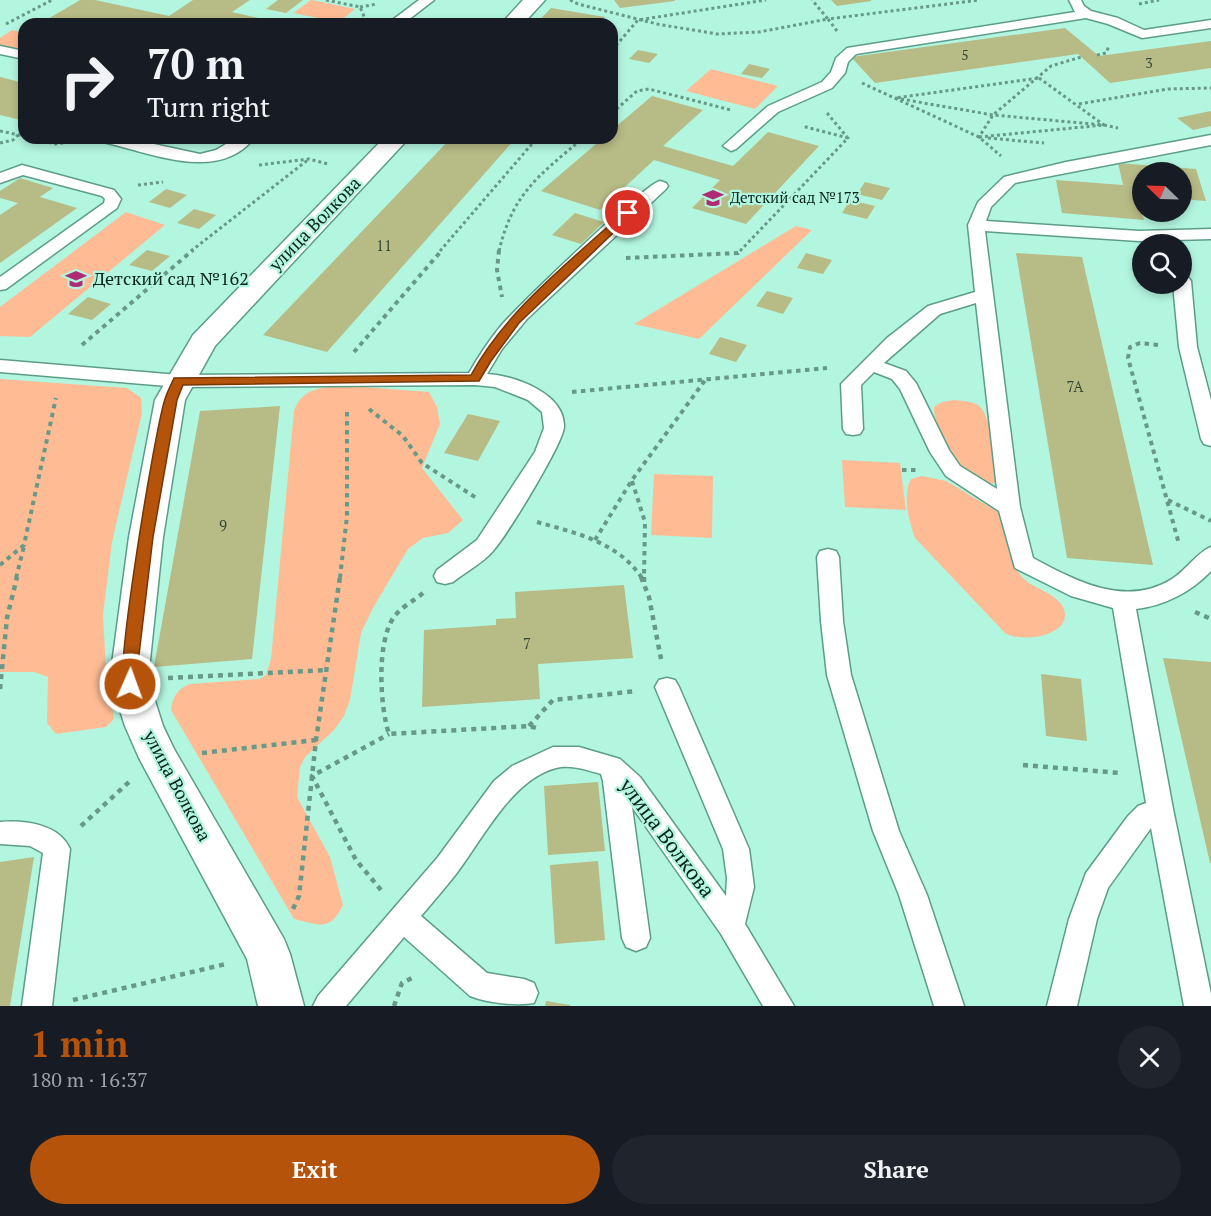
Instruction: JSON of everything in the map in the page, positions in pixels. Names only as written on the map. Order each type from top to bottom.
[{"type":"street","points":[[517,18],[535,0]]},
{"type":"street","name":"улица Волкова","points":[[281,1006],[268,954],[159,758],[134,701],[129,679],[146,537],[171,400],[179,381],[203,341],[391,144]]},
{"type":"lane","points":[[402,18],[428,0]]},
{"type":"lane","points":[[1075,0],[1078,8],[1086,14],[1113,21],[1142,34]]},
{"type":"lane","points":[[731,146],[773,109],[828,85],[838,73],[845,55],[860,49],[1035,24],[1086,14]]},
{"type":"lane","points":[[1119,37],[1211,24]]},
{"type":"lane","points":[[0,50],[18,54]]},
{"type":"lane","points":[[1211,140],[1065,166],[1010,180],[984,206],[976,225],[1009,507],[1023,562],[1064,585],[1123,602],[1163,596],[1189,579],[1211,555]]},
{"type":"lane","points":[[134,144],[197,158],[217,156],[238,144]]},
{"type":"lane","points":[[0,178],[22,170],[108,193],[113,198],[111,205],[0,285]]},
{"type":"lane","points":[[475,379],[485,360],[514,320],[581,260],[612,227],[660,186]]},
{"type":"lane","points":[[976,225],[1139,236],[1211,234]]},
{"type":"lane","points":[[1183,294],[1188,347],[1211,439]]},
{"type":"lane","points":[[853,429],[851,384],[870,364],[934,310],[983,295]]},
{"type":"lane","points":[[870,364],[899,375],[909,387],[940,452],[953,471],[1009,507]]},
{"type":"lane","points":[[0,366],[179,381],[475,379],[498,381],[536,396],[551,410],[554,428],[545,453],[485,546],[445,576]]},
{"type":"lane","points":[[828,557],[832,621],[839,675],[886,831],[913,895],[949,1006]]},
{"type":"lane","points":[[1123,602],[1160,809],[1199,1006]]},
{"type":"lane","points":[[667,687],[736,849],[742,875],[740,907],[731,925]]},
{"type":"lane","name":"улица Волкова","points":[[328,1006],[447,866],[503,789],[521,773],[553,757],[579,757],[611,766],[631,785],[731,925],[778,1006]]},
{"type":"lane","points":[[611,766],[616,781],[636,938]]},
{"type":"lane","points":[[1062,1006],[1083,919],[1096,882],[1137,824],[1147,814],[1160,809]]},
{"type":"lane","points":[[0,833],[17,831],[30,833],[47,840],[57,849],[49,1005]]},
{"type":"lane","points":[[404,919],[480,986],[524,993]]},
{"type":"path","points":[[19,18],[52,0]]},
{"type":"path","points":[[326,0],[360,7],[365,18]]},
{"type":"path","points":[[570,0],[638,20],[698,31],[737,34],[828,19],[979,0]]},
{"type":"path","points":[[618,43],[638,20],[766,0]]},
{"type":"path","points":[[812,0],[831,24]]},
{"type":"path","points":[[0,28],[18,18]]},
{"type":"path","points":[[979,137],[993,115],[1051,66],[1081,57]]},
{"type":"path","points":[[838,73],[979,137],[1048,144]]},
{"type":"path","points":[[895,98],[1039,78],[1104,125]]},
{"type":"path","points":[[1078,104],[1168,89],[1211,88]]},
{"type":"path","points":[[618,108],[637,91],[650,89],[709,104]]},
{"type":"path","points":[[895,98],[993,115],[1104,125]]},
{"type":"path","points":[[979,137],[1104,125]]},
{"type":"path","points":[[581,260],[738,253],[848,138],[818,130]]},
{"type":"path","points":[[0,131],[18,135]]},
{"type":"path","points":[[0,142],[13,140],[18,136]]},
{"type":"path","points":[[532,144],[332,379],[347,395],[367,407],[403,436],[422,463],[486,504],[613,548],[629,563],[644,583]]},
{"type":"path","points":[[514,320],[499,292],[497,261],[506,225],[519,199],[531,183],[576,144]]},
{"type":"path","points":[[0,689],[7,618],[61,372],[71,354],[206,237],[256,196],[309,159],[274,162]]},
{"type":"path","points":[[1188,347],[1140,343],[1130,347],[1127,353],[1189,579]]},
{"type":"path","points":[[536,396],[870,364]]},
{"type":"path","points":[[595,540],[632,480],[707,378]]},
{"type":"path","points":[[49,1005],[268,954],[299,896],[312,776],[347,516],[347,395]]},
{"type":"path","points":[[530,726],[553,700],[667,687],[644,583],[645,522],[632,480]]},
{"type":"path","points":[[1167,500],[1211,521]]},
{"type":"path","points":[[0,565],[24,545]]},
{"type":"path","points":[[389,734],[384,723],[382,704],[386,632],[393,618],[445,576]]},
{"type":"path","points":[[129,679],[328,670]]},
{"type":"path","points":[[312,776],[389,734],[530,726],[542,729],[548,735]]},
{"type":"path","points":[[1023,765],[1154,776]]},
{"type":"path","points":[[312,776],[356,860],[404,919]]},
{"type":"shaded area","points":[[311,0],[355,9],[344,18],[319,18],[293,13]]},
{"type":"shaded area","points":[[12,30],[18,32],[18,51],[0,47],[0,38]]},
{"type":"shaded area","points":[[711,69],[778,86],[755,109],[686,91]]},
{"type":"shaded area","points":[[126,212],[165,225],[30,337],[0,336],[0,307]]},
{"type":"shaded area","points":[[796,226],[812,230],[699,339],[634,324]]},
{"type":"shaded area","points":[[0,379],[127,388],[141,398],[142,413],[112,542],[103,615],[106,669],[114,719],[106,727],[56,734],[47,723],[48,677],[34,672],[0,672]]},
{"type":"shaded area","points":[[351,386],[429,392],[437,407],[440,424],[422,468],[463,520],[448,533],[423,538],[408,549],[361,633],[350,700],[344,716],[334,730],[305,757],[300,767],[297,797],[330,857],[343,905],[329,923],[318,924],[294,919],[171,710],[176,694],[190,684],[260,679],[266,675],[271,659],[294,411],[303,396],[310,392],[325,387]]},
{"type":"shaded area","points":[[954,400],[976,404],[983,410],[993,442],[996,466],[995,483],[984,482],[974,477],[963,467],[945,443],[935,417],[934,407],[942,402]]},
{"type":"shaded area","points":[[842,460],[900,463],[906,510],[845,507]]},
{"type":"shaded area","points":[[654,474],[713,476],[712,538],[651,535]]},
{"type":"shaded area","points":[[922,476],[946,481],[998,512],[1017,570],[1027,581],[1059,602],[1063,607],[1065,617],[1062,624],[1045,635],[1034,637],[1023,638],[1005,633],[915,538],[909,516],[907,493],[911,479]]},
{"type":"building","points":[[80,0],[95,0],[169,16],[193,0],[250,0],[232,12],[258,18],[49,18]]},
{"type":"building","points":[[278,0],[303,0],[286,13],[266,9]]},
{"type":"building","points":[[614,0],[675,0],[675,1],[620,8]]},
{"type":"building","points":[[831,0],[871,0],[871,1],[837,6]]},
{"type":"building","points":[[551,8],[605,17],[604,18],[542,18]]},
{"type":"building","points":[[1065,28],[1099,56],[1211,41],[1211,68],[1110,83],[1078,54],[875,83],[851,57]]},
{"type":"building","points":[[638,50],[658,54],[649,63],[629,59]]},
{"type":"building","points":[[749,64],[770,69],[762,78],[741,74]]},
{"type":"building","points":[[0,77],[18,82],[18,120],[0,115]]},
{"type":"building","points":[[652,96],[703,110],[663,146],[733,166],[768,132],[819,146],[746,224],[692,208],[720,180],[654,160],[600,210],[541,191],[596,144],[618,144],[618,125]]},
{"type":"building","points":[[1211,111],[1211,126],[1193,130],[1177,118]]},
{"type":"building","points":[[445,144],[511,144],[327,352],[263,335]]},
{"type":"building","points":[[1118,163],[1132,164],[1132,219],[1062,213],[1056,180],[1123,185]]},
{"type":"building","points":[[1192,169],[1196,169],[1206,201],[1192,200]]},
{"type":"building","points":[[20,178],[53,188],[40,197],[77,208],[0,263],[0,215],[18,203],[0,198],[0,191]]},
{"type":"building","points":[[865,182],[890,188],[882,200],[857,194]]},
{"type":"building","points":[[166,189],[187,195],[170,208],[149,202]]},
{"type":"building","points":[[850,200],[875,206],[867,219],[842,213]]},
{"type":"building","points":[[194,209],[216,215],[199,229],[177,223]]},
{"type":"building","points":[[575,213],[604,222],[581,244],[552,235]]},
{"type":"building","points":[[147,250],[170,256],[152,271],[129,265]]},
{"type":"building","points":[[806,253],[832,260],[823,274],[797,268]]},
{"type":"building","points":[[1016,253],[1082,257],[1153,565],[1067,558]]},
{"type":"building","points":[[767,291],[793,298],[783,314],[756,306]]},
{"type":"building","points":[[88,297],[111,304],[92,320],[68,314]]},
{"type":"building","points":[[720,337],[747,345],[736,362],[709,354]]},
{"type":"building","points":[[280,406],[252,659],[154,667],[200,411]]},
{"type":"building","points":[[468,414],[500,421],[478,461],[444,453]]},
{"type":"building","points":[[624,585],[633,658],[538,664],[540,699],[422,707],[424,630],[496,625],[496,619],[516,618],[515,592]]},
{"type":"building","points":[[1163,658],[1211,662],[1211,863],[1210,863]]},
{"type":"building","points":[[1041,674],[1081,679],[1087,741],[1046,736]]},
{"type":"building","points":[[598,782],[605,851],[548,855],[544,786]]},
{"type":"building","points":[[34,857],[10,1006],[0,1006],[0,862]]},
{"type":"building","points":[[598,861],[605,940],[555,944],[550,865]]},
{"type":"building","points":[[546,1001],[570,1005],[570,1006],[545,1006]]},
{"type":"place","name":"Детский сад №173","points":[[713,198]]},
{"type":"place","name":"Детский сад №162","points":[[76,279]]},
{"type":"route","points":[[130,684],[130,658],[146,537],[171,400],[179,381],[475,379],[485,360],[514,320],[581,260],[628,213]]}]
